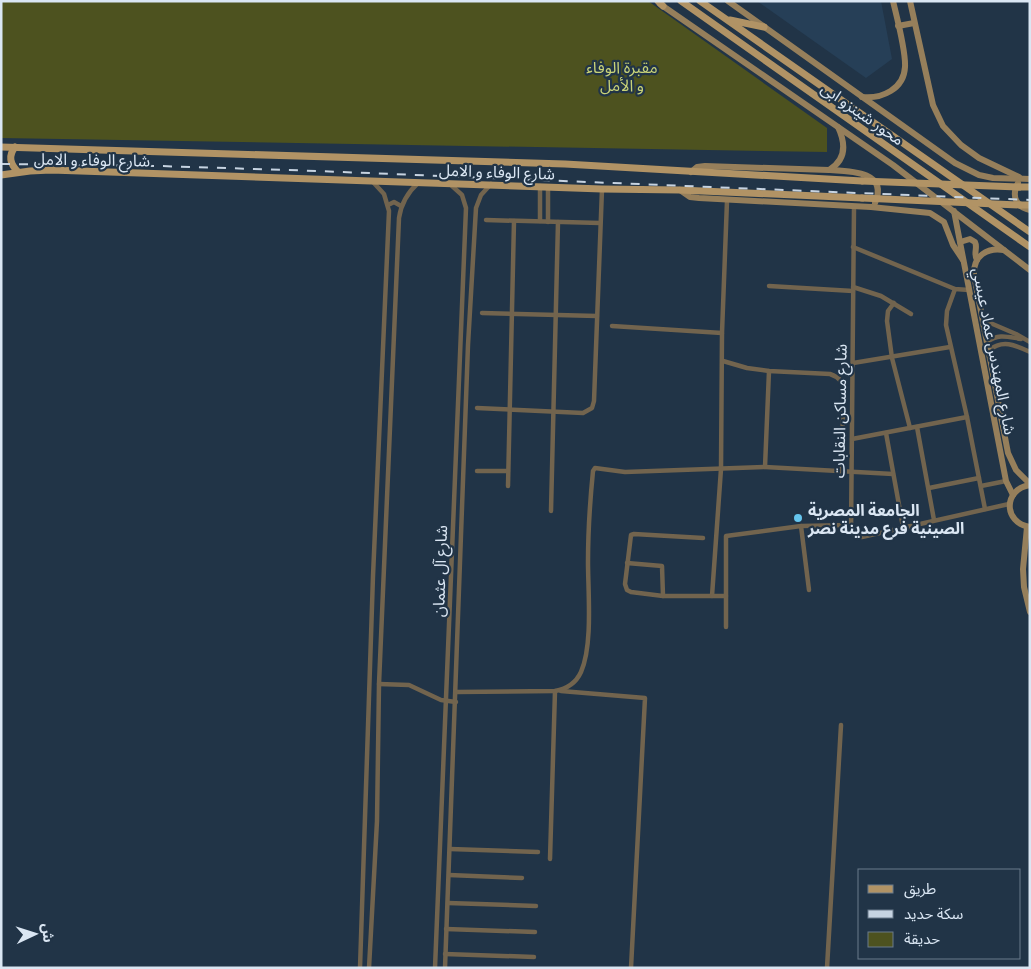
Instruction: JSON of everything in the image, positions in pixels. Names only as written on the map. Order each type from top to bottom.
[{"type":"main road","name":"محور شينزو ابى","points":[[681,1],[1030,247]]},
{"type":"main road","name":"محور شينزو ابى","points":[[700,1],[1030,232]]},
{"type":"main road","points":[[726,20],[764,26]]},
{"type":"main road","name":"شارع الوفاء و الامل","points":[[1,147],[543,163],[691,172]]},
{"type":"main road","points":[[15,147],[10,155],[10,161],[18,172]]},
{"type":"main road","name":"شارع الوفاء و الامل","points":[[1,175],[52,170],[680,190]]},
{"type":"main road","points":[[691,172],[1030,187]]},
{"type":"main road","points":[[680,190],[1030,205]]},
{"type":"street","points":[[728,1],[955,163],[979,175],[994,178],[1026,179]]},
{"type":"street","points":[[862,97],[883,96],[893,90],[902,80],[905,71],[905,61],[893,1]]},
{"type":"street","points":[[910,1],[933,105],[943,126],[961,145],[979,158],[1026,179]]},
{"type":"street","points":[[659,3],[838,126],[954,211],[1030,270]]},
{"type":"street","points":[[898,26],[914,22]]},
{"type":"street","points":[[829,170],[837,164],[843,153],[844,140],[838,126]]},
{"type":"street","name":"شارع الوفاء و الامل","points":[[691,172],[697,167],[705,166],[858,172],[871,178],[878,192],[876,201],[871,207]]},
{"type":"street","points":[[1026,179],[1015,189],[1014,196],[1016,203],[1021,208],[1030,210]]},
{"type":"street","points":[[360,968],[388,205],[381,189],[372,181]]},
{"type":"street","points":[[369,968],[377,821],[380,684],[399,218],[401,206],[406,196],[419,182]]},
{"type":"street","points":[[448,183],[471,202],[491,184]]},
{"type":"street","points":[[544,186],[548,207],[548,222]]},
{"type":"street","points":[[540,221],[540,207],[544,186]]},
{"type":"street","points":[[477,408],[586,412],[594,405],[602,189]]},
{"type":"street","name":"شارع الوفاء و الامل","points":[[680,190],[690,197],[727,201],[922,211],[938,216],[944,222],[953,245],[963,260]]},
{"type":"street","points":[[712,596],[721,469],[722,334],[727,201]]},
{"type":"street","points":[[388,205],[394,202],[401,206]]},
{"type":"street","name":"شارع آل عثمان","points":[[445,968],[456,702],[471,202]]},
{"type":"street","name":"شارع آل عثمان","points":[[435,968],[471,202]]},
{"type":"street","points":[[540,207],[548,207]]},
{"type":"street","name":"شارع مساكن النقابات","points":[[850,525],[854,207]]},
{"type":"street","name":"شارع المهندس عماد عيسي","points":[[954,211],[1006,481],[1012,495]]},
{"type":"street","points":[[486,220],[600,223]]},
{"type":"street","points":[[508,486],[514,221]]},
{"type":"street","points":[[551,511],[558,222]]},
{"type":"street","points":[[960,242],[970,239],[975,242],[977,246],[975,255],[977,260]]},
{"type":"street","points":[[853,248],[955,289],[969,290]]},
{"type":"street","name":"شارع المهندس عماد عيسي","points":[[1005,250],[988,250],[982,254],[977,260],[974,271],[1008,453],[1016,470],[1030,484]]},
{"type":"street","points":[[769,286],[853,290],[874,294],[912,314]]},
{"type":"street","points":[[955,289],[948,305],[946,317],[950,347],[967,417],[985,509]]},
{"type":"street","points":[[894,303],[887,316],[892,358],[910,428]]},
{"type":"street","points":[[482,313],[597,316]]},
{"type":"street","points":[[982,315],[988,322],[1030,342]]},
{"type":"street","points":[[612,326],[722,334]]},
{"type":"street","points":[[987,342],[1001,335],[1023,339]]},
{"type":"street","points":[[989,350],[996,345],[1013,344],[1030,352]]},
{"type":"street","points":[[853,363],[950,347]]},
{"type":"street","points":[[723,361],[747,368],[830,374],[839,378],[844,391],[841,471]]},
{"type":"street","points":[[765,467],[769,371]]},
{"type":"street","points":[[852,439],[967,417]]},
{"type":"street","points":[[917,427],[934,520]]},
{"type":"street","points":[[886,433],[903,528]]},
{"type":"street","points":[[556,691],[572,684],[582,670],[584,662],[588,631],[590,505],[594,470],[598,467],[625,472],[765,467],[893,474]]},
{"type":"street","points":[[477,470],[508,471]]},
{"type":"street","points":[[929,488],[979,478]]},
{"type":"street","points":[[981,486],[1006,481]]},
{"type":"street","points":[[1030,484],[1019,488],[1012,495],[1010,504],[1010,512],[1014,519],[1028,527],[1023,569],[1024,587],[1030,612]]},
{"type":"street","points":[[726,627],[726,536],[801,526],[850,525],[851,532],[859,537],[1010,504]]},
{"type":"street","points":[[801,526],[809,590]]},
{"type":"street","points":[[703,538],[634,534],[630,538],[627,563],[627,590],[663,596],[726,596]]},
{"type":"street","points":[[1030,545],[1027,569],[1030,595]]},
{"type":"street","points":[[627,563],[662,566],[663,596]]},
{"type":"street","points":[[373,576],[384,576]]},
{"type":"street","points":[[380,684],[409,685],[446,702],[456,702]]},
{"type":"street","points":[[456,692],[556,691],[645,698],[631,968]]},
{"type":"street","points":[[550,859],[556,691]]},
{"type":"street","points":[[827,968],[841,725]]},
{"type":"street","points":[[450,849],[538,852]]},
{"type":"street","points":[[449,875],[522,878]]},
{"type":"street","points":[[448,903],[536,906]]},
{"type":"street","points":[[446,929],[535,932]]},
{"type":"street","points":[[446,954],[534,957]]},
{"type":"shaded area","points":[[757,1],[881,1],[892,59],[866,78]]},
{"type":"green space","name":"مقبرة الوفاء و الأمل","points":[[1,1],[648,1],[827,128],[827,152],[1,138]]},
{"type":"railway","points":[[1,164],[160,166],[318,171],[1030,200]]},
{"type":"place","name":"الجامعة المصرية الصينية فرع مدينة نصر","points":[[798,518]]}]
